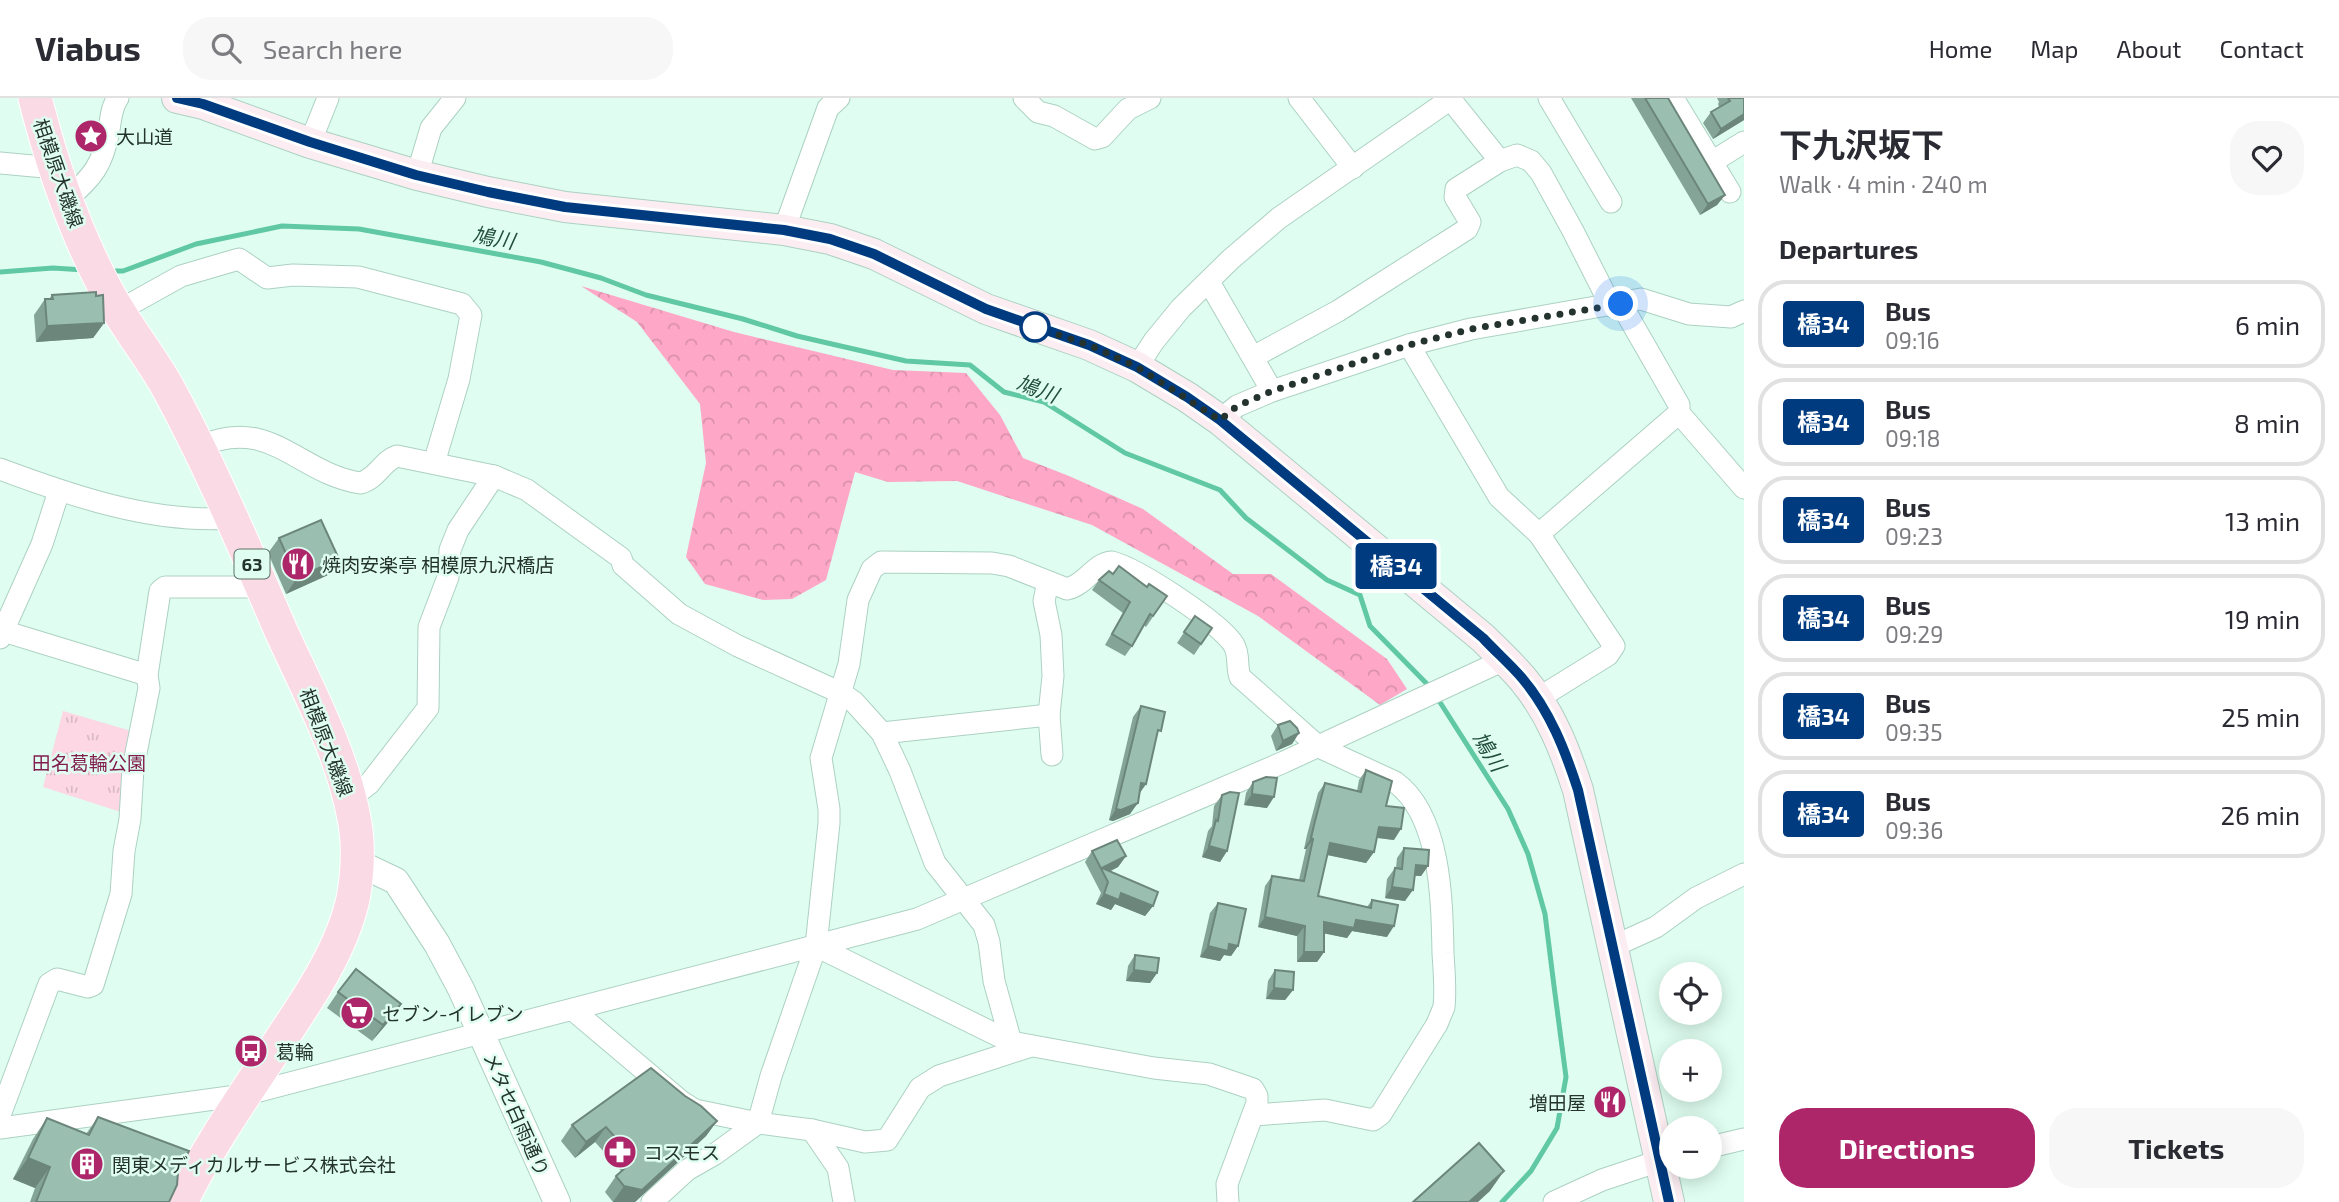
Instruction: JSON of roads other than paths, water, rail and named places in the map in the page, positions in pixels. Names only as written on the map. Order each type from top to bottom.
[{"type":"main road","name":"相模原大磯線","points":[[35,98],[55,169],[86,248],[111,298],[165,384],[232,518],[314,703],[350,798],[355,822],[353,898],[337,944],[308,1000],[214,1142],[181,1202]]},
{"type":"main road","points":[[177,98],[416,175],[488,192],[565,207],[784,230],[830,239],[874,254],[986,309],[1089,345],[1137,367],[1220,420],[1483,638],[1522,678],[1537,699],[1560,738],[1578,790],[1612,947],[1659,1134]]},
{"type":"main road","points":[[1667,1179],[1669,1202]]},
{"type":"street","points":[[66,200],[88,181],[98,167],[106,146],[112,108],[118,98]]},
{"type":"street","points":[[310,142],[328,98]]},
{"type":"street","points":[[416,175],[431,128],[454,98]]},
{"type":"street","points":[[784,230],[828,108],[839,98]]},
{"type":"street","points":[[1024,98],[1038,112],[1054,116],[1095,139],[1102,137],[1128,109],[1150,98]]},
{"type":"street","points":[[1299,98],[1353,168]]},
{"type":"street","points":[[1549,98],[1611,202]]},
{"type":"street","points":[[1673,98],[1730,192]]},
{"type":"street","points":[[1137,367],[1181,307],[1279,218],[1452,99],[1500,161]]},
{"type":"street","points":[[1712,162],[1744,142]]},
{"type":"street","points":[[1253,357],[1338,311],[1467,229],[1470,222],[1455,197],[1456,189],[1500,161],[1517,155],[1536,166],[1616,305],[1679,405],[1679,413],[1744,488]]},
{"type":"street","points":[[0,163],[55,169]]},
{"type":"street","points":[[111,298],[239,259],[267,278],[293,275],[358,277],[462,304],[471,315],[459,379],[434,463]]},
{"type":"street","points":[[1209,282],[1272,391]]},
{"type":"street","points":[[1220,420],[1237,406],[1272,391],[1409,345],[1471,329],[1641,299],[1689,314],[1731,317],[1744,311]]},
{"type":"street","points":[[1409,345],[1499,497],[1539,534],[1614,646],[1608,655],[1537,699]]},
{"type":"street","points":[[1539,534],[1679,413]]},
{"type":"street","points":[[198,447],[227,436],[252,437],[266,441],[335,475],[360,483],[372,478],[394,456],[494,476],[527,490],[621,558],[623,565],[679,614],[738,646],[841,693],[854,702],[881,733],[904,780],[934,863],[984,925],[994,981],[1011,1042]]},
{"type":"street","points":[[0,469],[58,491],[136,509],[199,519],[232,518]]},
{"type":"street","points":[[350,798],[369,784],[428,708],[429,627],[448,577],[450,550],[458,530],[494,476]]},
{"type":"street","points":[[58,491],[42,544],[1,635],[147,675]]},
{"type":"street","points":[[652,1202],[687,1170],[715,1154],[758,1123],[771,1076],[817,946],[829,823],[821,758],[849,664],[858,600],[876,564],[881,562],[992,563],[1009,566],[1068,589],[1078,586],[1101,565],[1112,562],[1177,597],[1217,628],[1233,644],[1238,657],[1238,672],[1244,682],[1319,747],[1395,782],[1413,798],[1432,843],[1440,881],[1444,1007],[1437,1024],[1376,1119],[1325,1110],[1253,1115]]},
{"type":"street","points":[[1048,582],[1044,601],[1051,635],[1053,676],[1049,715],[1052,755]]},
{"type":"street","points":[[0,1115],[49,984],[57,979],[88,987],[95,984],[121,894],[133,768],[149,688],[147,675],[158,595],[162,589],[262,587]]},
{"type":"street","points":[[0,1128],[244,1095],[917,919],[1319,747],[1504,660]]},
{"type":"street","points":[[881,733],[1049,715]]},
{"type":"street","name":"メタセ白雨通り","points":[[356,862],[396,881],[437,944],[481,1033],[557,1202]]},
{"type":"street","points":[[1612,947],[1657,927],[1696,898],[1744,874]]},
{"type":"street","points":[[817,946],[1011,1042],[1154,1068],[1209,1074],[1253,1089],[1257,1103],[1227,1184],[1228,1202]]},
{"type":"street","points":[[573,1010],[695,1110],[758,1123],[812,1130],[864,1142],[887,1140],[920,1088],[926,1083],[939,1076],[1033,1046]]},
{"type":"street","points":[[812,1130],[838,1168],[844,1202]]},
{"type":"street","points":[[1722,1144],[1744,1139]]},
{"type":"street","points":[[1554,1202],[1602,1180],[1659,1160]]},
{"type":"waterway","name":"鳩川","points":[[108,271],[123,271],[196,244],[282,226],[359,229],[541,262],[601,278],[646,295],[743,319],[797,336],[906,361],[970,365],[1004,392],[1044,402],[1125,453],[1220,490],[1246,518],[1327,580],[1360,595],[1370,626],[1431,688]]},
{"type":"waterway","name":"鳩川","points":[[0,272],[53,268],[84,270]]},
{"type":"waterway","name":"鳩川","points":[[1436,696],[1508,809],[1528,854],[1545,914],[1566,1077],[1557,1128],[1531,1171],[1502,1202]]},
{"type":"place","name":"大山道","points":[[91,136]]},
{"type":"place","name":"焼肉安楽亭 相模原九沢橋店","points":[[298,564]]},
{"type":"place","name":"セブン-イレブン","points":[[357,1013]]},
{"type":"place","name":"葛輪","points":[[251,1051]]},
{"type":"place","name":"増田屋","points":[[1610,1102]]},
{"type":"place","name":"コスモス","points":[[620,1152]]},
{"type":"place","name":"関東メディカルサービス株式会社","points":[[87,1164]]},
{"type":"park label","name":"田名葛輪公園","points":[[89,762]]}]
